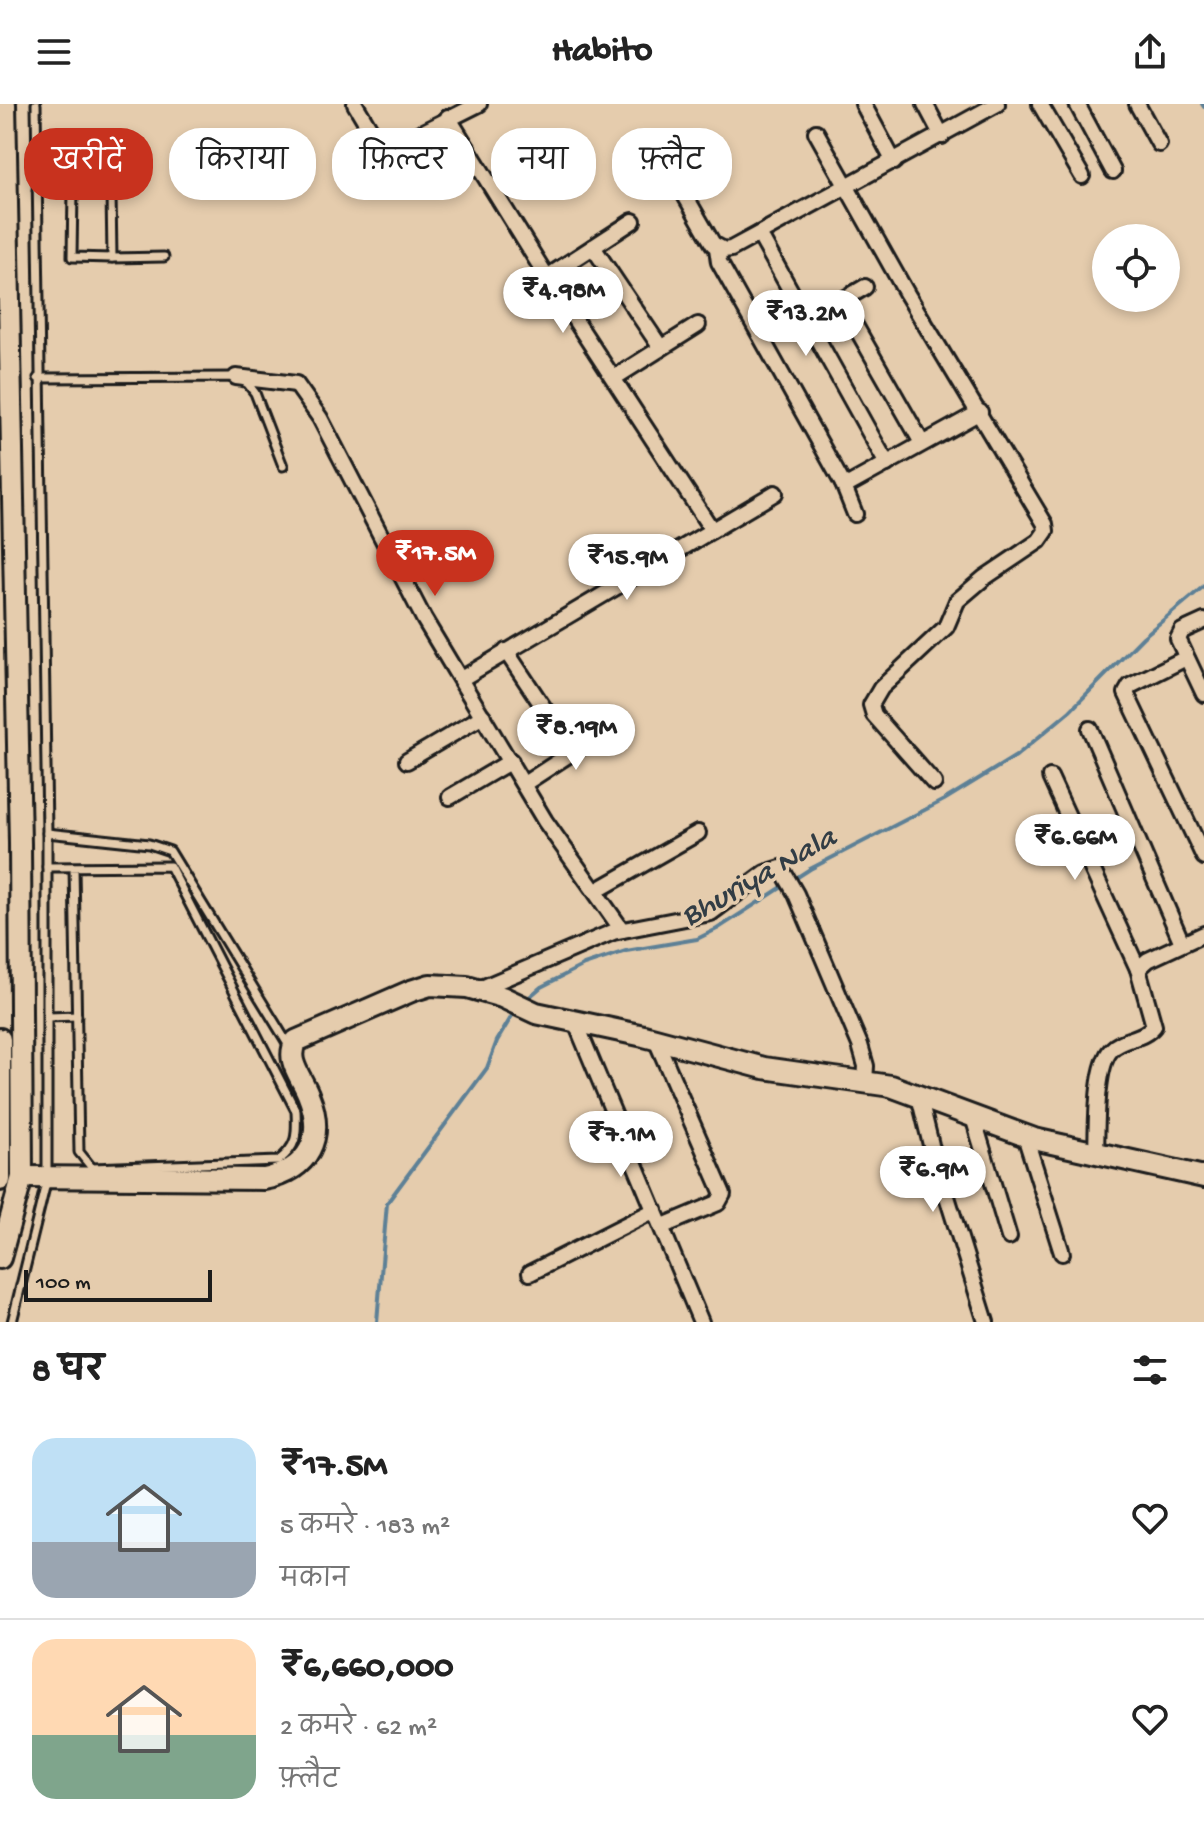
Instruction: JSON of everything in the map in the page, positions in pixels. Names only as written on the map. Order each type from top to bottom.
[{"type":"street","points":[[0,1258],[22,1177],[19,828],[5,104]]},
{"type":"street","points":[[355,104],[377,141],[391,148],[479,104]]},
{"type":"street","points":[[863,104],[894,162]]},
{"type":"street","points":[[925,104],[942,136]]},
{"type":"street","points":[[717,248],[731,249],[996,104]]},
{"type":"street","points":[[1040,104],[1082,176]]},
{"type":"street","points":[[1077,104],[1113,171]]},
{"type":"street","points":[[1137,104],[1159,144]]},
{"type":"street","points":[[448,117],[547,277],[712,530]]},
{"type":"street","points":[[816,132],[907,294],[1042,515],[1046,531],[1039,541],[984,578],[957,601],[946,627],[881,688],[871,705],[874,715],[934,783]]},
{"type":"street","points":[[688,200],[717,248],[719,262],[843,484],[855,514]]},
{"type":"street","points":[[547,277],[633,221]]},
{"type":"street","points":[[759,234],[887,464]]},
{"type":"street","points":[[593,247],[661,348]]},
{"type":"street","points":[[807,321],[865,287]]},
{"type":"street","points":[[841,301],[922,443]]},
{"type":"street","points":[[614,378],[698,325]]},
{"type":"street","points":[[236,377],[296,384],[320,418],[424,619],[564,850],[622,930]]},
{"type":"street","points":[[843,484],[848,485],[980,412]]},
{"type":"street","points":[[461,679],[775,493]]},
{"type":"street","points":[[1204,621],[1179,635],[1179,643],[1204,694]]},
{"type":"street","points":[[506,651],[573,752]]},
{"type":"street","points":[[1186,658],[1130,686],[1126,693],[1204,857]]},
{"type":"street","points":[[407,761],[483,716]]},
{"type":"street","points":[[524,784],[608,729]]},
{"type":"street","points":[[1090,729],[1182,943]]},
{"type":"street","points":[[450,797],[511,761]]},
{"type":"street","points":[[1050,777],[1138,969],[1154,1026],[1147,1033],[1119,1044],[1105,1059],[1096,1154]]},
{"type":"street","points":[[596,891],[698,833]]},
{"type":"street","points":[[477,990],[598,937],[711,913],[775,868],[783,870],[796,894],[865,1058],[865,1082]]},
{"type":"street","points":[[1138,969],[1148,960],[1204,934]]},
{"type":"street","points":[[22,1177],[264,1179],[284,1175],[299,1165],[314,1139],[315,1121],[310,1096],[292,1059],[291,1050],[296,1041],[420,988],[448,985],[502,997],[526,1009],[774,1070],[891,1086],[1025,1136],[1204,1177]]},
{"type":"street","points":[[575,1021],[701,1322]]},
{"type":"street","points":[[0,1039],[0,1180]]},
{"type":"street","points":[[656,1040],[723,1194],[718,1203],[663,1226]]},
{"type":"street","points":[[919,1096],[931,1145],[986,1322]]},
{"type":"street","points":[[973,1117],[1009,1237]]},
{"type":"street","points":[[1025,1136],[1062,1253]]},
{"type":"street","points":[[530,1273],[655,1210]]},
{"type":"lane","points":[[36,104],[36,128]]},
{"type":"lane","points":[[12,1322],[47,1179],[47,833],[37,200]]},
{"type":"lane","points":[[73,200],[72,257],[164,257]]},
{"type":"lane","points":[[111,200],[112,258]]},
{"type":"lane","points":[[38,378],[236,377],[255,393],[283,466]]},
{"type":"lane","points":[[47,833],[149,844],[170,851],[291,1050]]},
{"type":"lane","points":[[47,867],[170,866],[296,1111],[297,1139],[290,1152],[278,1161],[92,1168],[79,1152],[74,867]]},
{"type":"lane","points":[[48,1017],[77,1016]]},
{"type":"waterway","name":"Bhuriya Nala","points":[[526,1000],[541,987],[584,965],[626,951],[697,939],[810,869],[944,800],[1016,756],[1070,711],[1143,637],[1204,586]]},
{"type":"waterway","name":"Bhuriya Nala","points":[[377,1322],[387,1203],[487,1068],[497,1041],[516,1009]]}]
